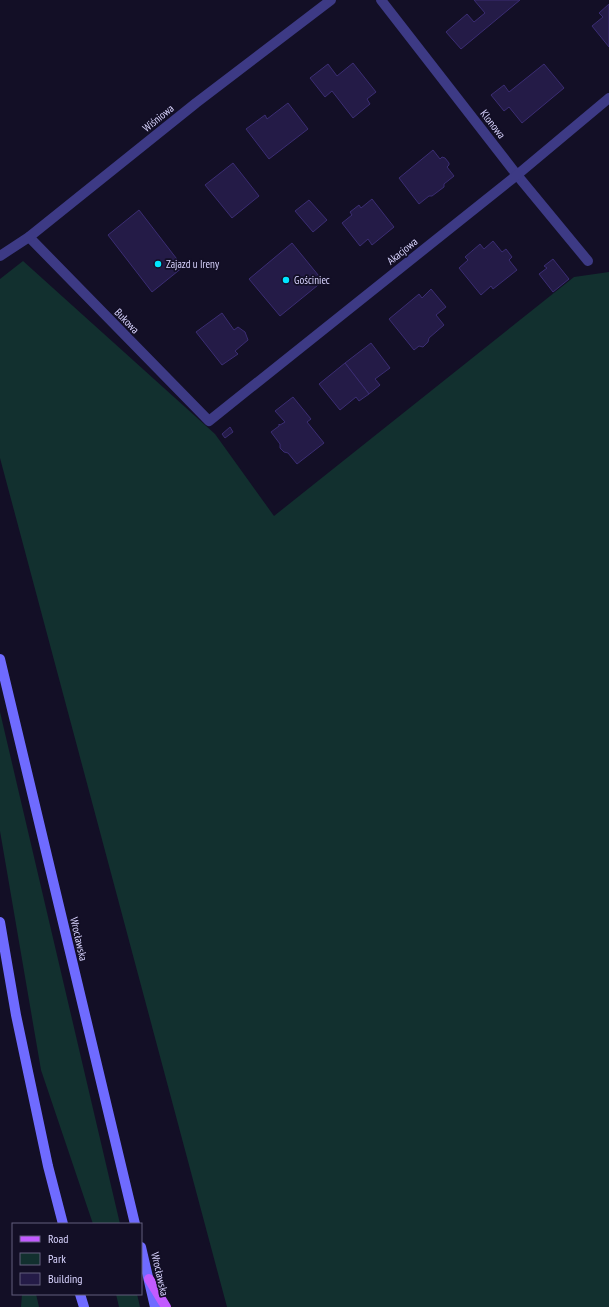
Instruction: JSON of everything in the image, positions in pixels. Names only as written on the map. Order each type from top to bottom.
[{"type":"main road","name":"Wrocławska","points":[[0,659],[135,1223]]},
{"type":"main road","points":[[0,922],[16,1014],[48,1166],[63,1223]]},
{"type":"main road","name":"Wrocławska","points":[[142,1251],[155,1307]]},
{"type":"main road","points":[[149,1279],[166,1307]]},
{"type":"main road","points":[[80,1295],[84,1307]]},
{"type":"street","name":"Wiśniowa","points":[[0,256],[29,237],[196,103],[331,0]]},
{"type":"street","name":"Klonowa","points":[[381,0],[517,175],[588,261]]},
{"type":"street","name":"Akacjowa","points":[[209,421],[517,175],[609,98]]},
{"type":"street","name":"Bukowa","points":[[29,237],[209,421]]},
{"type":"green space","points":[[23,261],[215,434],[274,516],[574,277],[609,272],[609,1307],[227,1307],[0,458],[0,279]]},
{"type":"green space","points":[[0,712],[120,1223],[93,1223],[41,1070],[0,831]]},
{"type":"green space","points":[[22,1295],[36,1295],[39,1307],[21,1307]]},
{"type":"green space","points":[[116,1295],[137,1295],[140,1307],[119,1307]]},
{"type":"building","points":[[474,0],[520,0],[461,49],[446,32],[467,14],[474,22],[485,13]]},
{"type":"building","points":[[609,4],[609,47],[592,26],[603,17],[599,13]]},
{"type":"building","points":[[353,63],[376,92],[367,99],[370,104],[353,118],[332,91],[325,97],[310,78],[328,64],[337,76]]},
{"type":"building","points":[[544,64],[564,88],[522,123],[509,107],[504,111],[491,95],[504,85],[509,92]]},
{"type":"building","points":[[288,103],[308,129],[269,159],[246,129],[265,115],[267,119]]},
{"type":"building","points":[[433,150],[440,159],[442,157],[445,158],[449,163],[447,167],[454,176],[444,184],[444,187],[419,204],[399,178]]},
{"type":"building","points":[[233,163],[259,196],[232,218],[205,185]]},
{"type":"building","points":[[372,199],[394,227],[372,245],[368,239],[360,246],[342,223],[352,215],[350,212],[359,205],[361,208]]},
{"type":"building","points":[[309,200],[327,220],[313,232],[295,211]]},
{"type":"building","points":[[139,210],[183,267],[152,292],[108,235]]},
{"type":"building","points":[[493,241],[502,252],[506,249],[512,257],[509,260],[517,270],[493,289],[491,286],[481,295],[459,268],[468,260],[465,257],[480,244],[484,249]]},
{"type":"building","name":"Gościniec","points":[[292,243],[323,281],[280,316],[249,279]]},
{"type":"building","points":[[553,259],[569,279],[553,292],[539,274],[547,268],[544,266]]},
{"type":"building","points":[[431,289],[446,307],[436,315],[444,325],[429,338],[428,342],[423,347],[419,346],[414,350],[389,319],[419,294],[422,298]]},
{"type":"building","points":[[222,313],[234,330],[238,327],[245,332],[248,340],[235,351],[238,354],[222,365],[196,332]]},
{"type":"building","points":[[371,343],[390,368],[375,379],[380,385],[369,394],[345,363]]},
{"type":"building","points":[[345,363],[369,394],[359,401],[356,397],[340,410],[319,384]]},
{"type":"building","points":[[293,397],[311,419],[307,422],[324,443],[297,464],[288,453],[284,452],[280,448],[280,444],[271,432],[279,426],[279,424],[280,425],[285,422],[275,411]]},
{"type":"building","points":[[230,427],[233,432],[225,438],[222,434]]},
{"type":"place","name":"Zajazd u Ireny","points":[[158,264]]},
{"type":"place","name":"Gościniec","points":[[286,280]]}]
